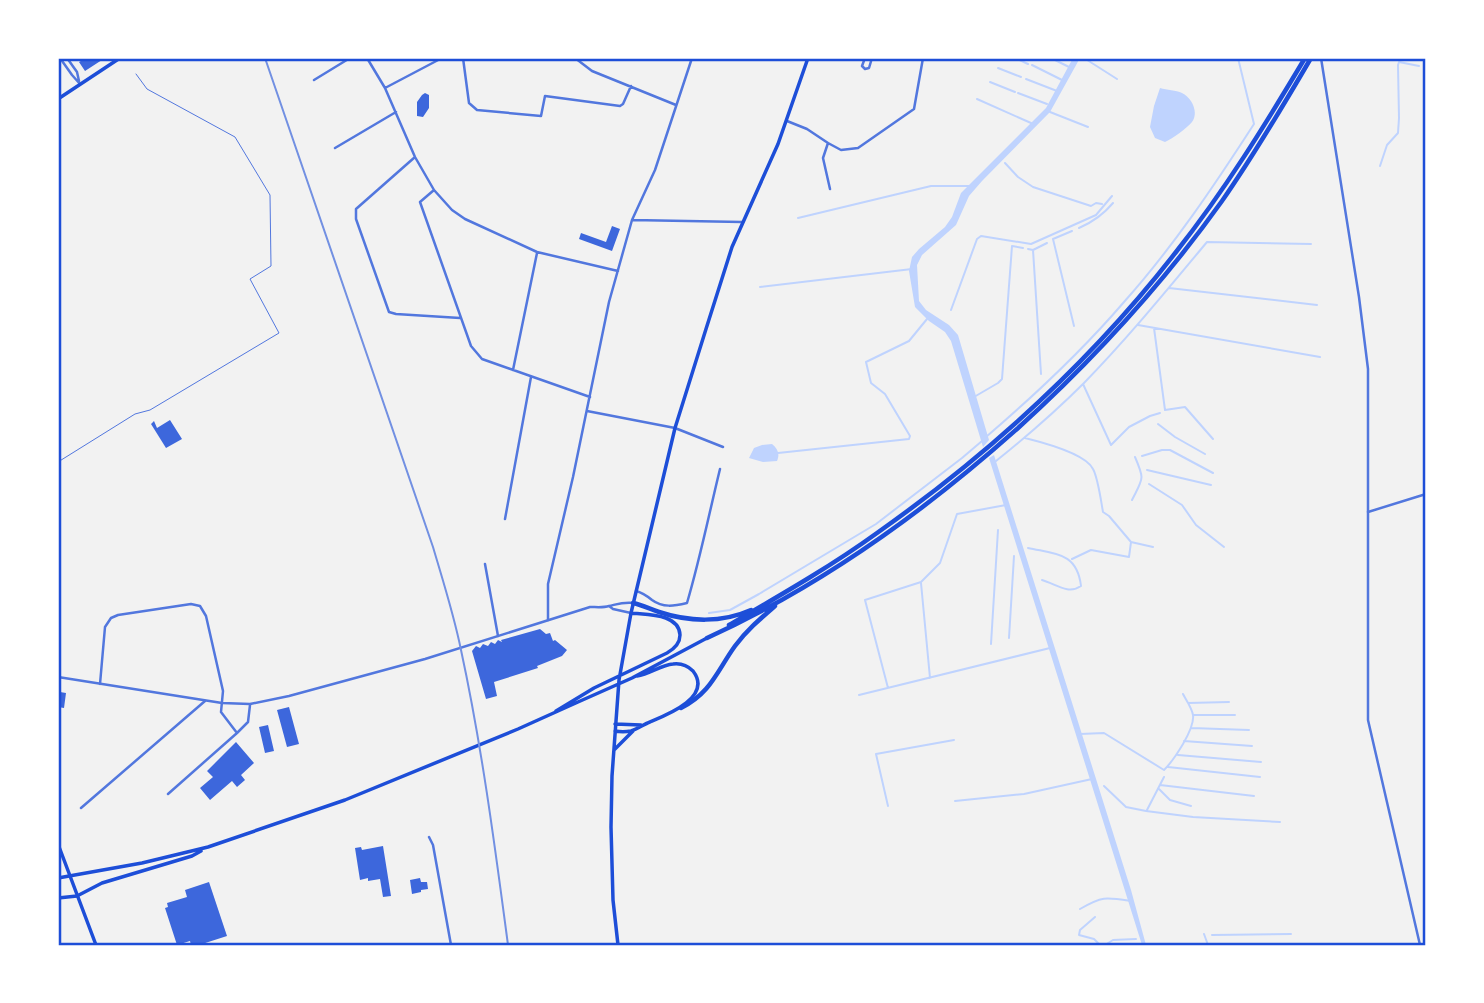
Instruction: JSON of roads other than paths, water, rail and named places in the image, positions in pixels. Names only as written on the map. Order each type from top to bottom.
[{"type":"highway","points":[[983,455],[993,442],[1095,346],[1176,252],[1244,157],[1304,58]]},
{"type":"highway","points":[[707,638],[847,560],[895,528],[983,455],[994,449],[1058,392],[1139,307],[1221,202],[1263,139],[1311,58]]},
{"type":"highway","points":[[633,603],[683,618],[706,620],[740,614],[778,599]]},
{"type":"highway","points":[[681,708],[701,695],[732,650],[778,599]]},
{"type":"main road","points":[[58,99],[120,58]]},
{"type":"main road","points":[[618,945],[613,900],[611,827],[613,752],[619,680],[633,603],[675,428],[732,247],[778,144],[808,58]]},
{"type":"main road","points":[[550,715],[579,696],[676,646],[680,636],[671,621],[652,615],[631,613]]},
{"type":"main road","points":[[58,878],[142,863],[208,847],[345,800],[550,715],[631,678],[707,638]]},
{"type":"main road","points":[[613,752],[642,725],[681,708],[694,694],[697,685],[694,673],[688,667],[672,664],[631,678]]},
{"type":"main road","points":[[615,724],[642,725]]},
{"type":"main road","points":[[615,732],[634,731]]},
{"type":"main road","points":[[58,844],[96,945]]},
{"type":"main road","points":[[58,898],[77,896],[102,883],[192,856],[208,847]]},
{"type":"street","points":[[60,58],[80,84]]},
{"type":"street","points":[[67,58],[77,72],[80,84]]},
{"type":"street","points":[[314,80],[350,58]]},
{"type":"street","points":[[367,58],[385,88],[415,157],[435,190],[452,210],[465,219],[537,252],[618,271]]},
{"type":"street","points":[[385,88],[442,58]]},
{"type":"street","points":[[463,58],[469,103],[477,110],[541,116],[545,96],[620,106],[631,86]]},
{"type":"street","points":[[575,58],[592,71],[676,105]]},
{"type":"street","points":[[548,620],[548,584],[604,324],[632,220],[655,170],[692,58]]},
{"type":"street","points":[[865,58],[862,66],[864,69],[869,68],[872,58]]},
{"type":"street","points":[[787,121],[807,129],[841,150],[858,148],[914,109],[923,58]]},
{"type":"street","points":[[1321,58],[1366,346],[1369,388],[1368,720],[1420,945]]},
{"type":"street","points":[[335,148],[396,112]]},
{"type":"street","points":[[828,143],[823,158],[830,189]]},
{"type":"street","points":[[415,157],[356,209],[356,219],[389,312],[460,318]]},
{"type":"street","points":[[435,190],[420,202],[471,346],[482,359],[590,397]]},
{"type":"street","points":[[632,220],[742,222]]},
{"type":"street","points":[[513,370],[537,252]]},
{"type":"street","points":[[505,519],[531,377]]},
{"type":"street","points":[[587,411],[675,428],[723,447]]},
{"type":"street","points":[[636,591],[661,605],[687,603],[720,469]]},
{"type":"street","points":[[1368,512],[1426,494]]},
{"type":"street","points":[[485,564],[498,636]]},
{"type":"street","points":[[58,677],[205,701],[250,704],[425,659],[590,607],[633,603]]},
{"type":"street","points":[[100,684],[105,626],[111,618],[191,604],[200,606],[206,616],[223,691],[221,712],[237,733]]},
{"type":"street","points":[[609,606],[631,613]]},
{"type":"street","points":[[81,808],[205,701]]},
{"type":"street","points":[[168,794],[248,722],[250,704]]},
{"type":"street","points":[[429,837],[433,845],[451,945]]},
{"type":"lane","points":[[58,462],[135,414],[150,410],[279,332],[250,279],[271,266],[270,195],[235,137],[147,89],[136,74]]},
{"type":"water","points":[[1073,58],[1080,58],[1050,112],[982,181],[969,196],[956,225],[922,255],[917,265],[919,301],[926,310],[949,325],[958,335],[989,440],[983,447],[951,341],[945,332],[915,307],[909,271],[912,257],[945,227],[961,193],[1046,108]]},
{"type":"water","points":[[1160,88],[1186,95],[1195,110],[1192,122],[1165,142],[1155,138],[1150,127]]},
{"type":"water","points":[[772,444],[778,452],[777,461],[763,462],[749,458],[754,448]]},
{"type":"water","points":[[994,455],[1146,945],[1142,945],[989,458]]},
{"type":"waterway","points":[[1015,58],[1028,64]]},
{"type":"waterway","points":[[1051,58],[1069,67]]},
{"type":"waterway","points":[[1084,58],[1117,79]]},
{"type":"waterway","points":[[986,437],[1092,338],[1159,260],[1224,170],[1254,124],[1238,58]]},
{"type":"waterway","points":[[1380,166],[1387,145],[1398,133],[1399,62],[1419,66]]},
{"type":"waterway","points":[[1032,65],[1062,80]]},
{"type":"waterway","points":[[998,68],[1021,77]]},
{"type":"waterway","points":[[1026,79],[1057,91]]},
{"type":"waterway","points":[[990,82],[1015,92]]},
{"type":"waterway","points":[[1018,93],[1047,104]]},
{"type":"waterway","points":[[977,99],[1031,123]]},
{"type":"waterway","points":[[1050,112],[1088,127]]},
{"type":"waterway","points":[[1005,163],[1018,177],[1033,187],[1091,206],[1102,204]]},
{"type":"waterway","points":[[798,218],[931,186],[969,186]]},
{"type":"waterway","points":[[951,310],[977,239],[981,236],[1031,244],[1096,215],[1112,196]]},
{"type":"waterway","points":[[1079,228],[1098,218],[1113,203]]},
{"type":"waterway","points":[[1072,231],[1053,239],[1074,326]]},
{"type":"waterway","points":[[996,461],[1041,424],[1084,383],[1207,242],[1311,244]]},
{"type":"waterway","points":[[1028,249],[1033,250],[1047,243]]},
{"type":"waterway","points":[[974,397],[1002,379],[1012,246],[1023,248]]},
{"type":"waterway","points":[[1033,250],[1041,374]]},
{"type":"waterway","points":[[760,287],[912,269]]},
{"type":"waterway","points":[[1169,288],[1317,305]]},
{"type":"waterway","points":[[778,453],[909,439],[910,436],[885,394],[871,383],[866,362],[909,341],[927,319]]},
{"type":"waterway","points":[[1138,325],[1320,357]]},
{"type":"waterway","points":[[1154,328],[1165,410],[1185,407],[1213,439]]},
{"type":"waterway","points":[[1083,384],[1111,445],[1129,427],[1160,413]]},
{"type":"waterway","points":[[1158,424],[1205,454]]},
{"type":"waterway","points":[[1025,438],[1082,458],[1093,469],[1103,512],[1131,542],[1153,547]]},
{"type":"waterway","points":[[709,613],[730,610],[876,524],[982,441]]},
{"type":"waterway","points":[[1142,456],[1170,450],[1213,473]]},
{"type":"waterway","points":[[1132,500],[1141,479],[1135,457]]},
{"type":"waterway","points":[[1147,470],[1211,485]]},
{"type":"waterway","points":[[1149,484],[1182,505],[1196,525],[1224,547]]},
{"type":"waterway","points":[[888,688],[865,600],[921,582],[940,563],[957,514],[1006,505]]},
{"type":"waterway","points":[[991,644],[998,530]]},
{"type":"waterway","points":[[1072,559],[1091,550],[1129,557],[1131,542]]},
{"type":"waterway","points":[[1028,548],[1063,556],[1070,561],[1079,575],[1081,586],[1067,589],[1042,580]]},
{"type":"waterway","points":[[1009,638],[1014,556]]},
{"type":"waterway","points":[[921,583],[930,678]]},
{"type":"waterway","points":[[859,695],[1050,648]]},
{"type":"waterway","points":[[1080,734],[1104,733],[1164,770],[1183,744],[1193,721],[1183,694]]},
{"type":"waterway","points":[[1188,703],[1229,702]]},
{"type":"waterway","points":[[1194,715],[1235,715]]},
{"type":"waterway","points":[[1191,728],[1249,730]]},
{"type":"waterway","points":[[888,806],[876,754],[954,740]]},
{"type":"waterway","points":[[1184,741],[1252,746]]},
{"type":"waterway","points":[[1178,755],[1261,762]]},
{"type":"waterway","points":[[1168,767],[1260,777]]},
{"type":"waterway","points":[[1147,810],[1164,777]]},
{"type":"waterway","points":[[955,801],[1024,794],[1092,779]]},
{"type":"waterway","points":[[1160,785],[1254,796]]},
{"type":"waterway","points":[[1104,786],[1126,807],[1193,817],[1280,822]]},
{"type":"waterway","points":[[1159,789],[1170,800],[1191,806]]},
{"type":"waterway","points":[[1080,909],[1104,899],[1131,901]]},
{"type":"waterway","points":[[1095,917],[1080,930],[1079,935],[1094,939],[1100,945]]},
{"type":"waterway","points":[[1204,934],[1208,945]]},
{"type":"waterway","points":[[1212,935],[1291,934]]},
{"type":"waterway","points":[[1105,945],[1113,940],[1136,939]]},
{"type":"railway","points":[[265,58],[433,547],[452,611],[482,760],[508,945]]}]
